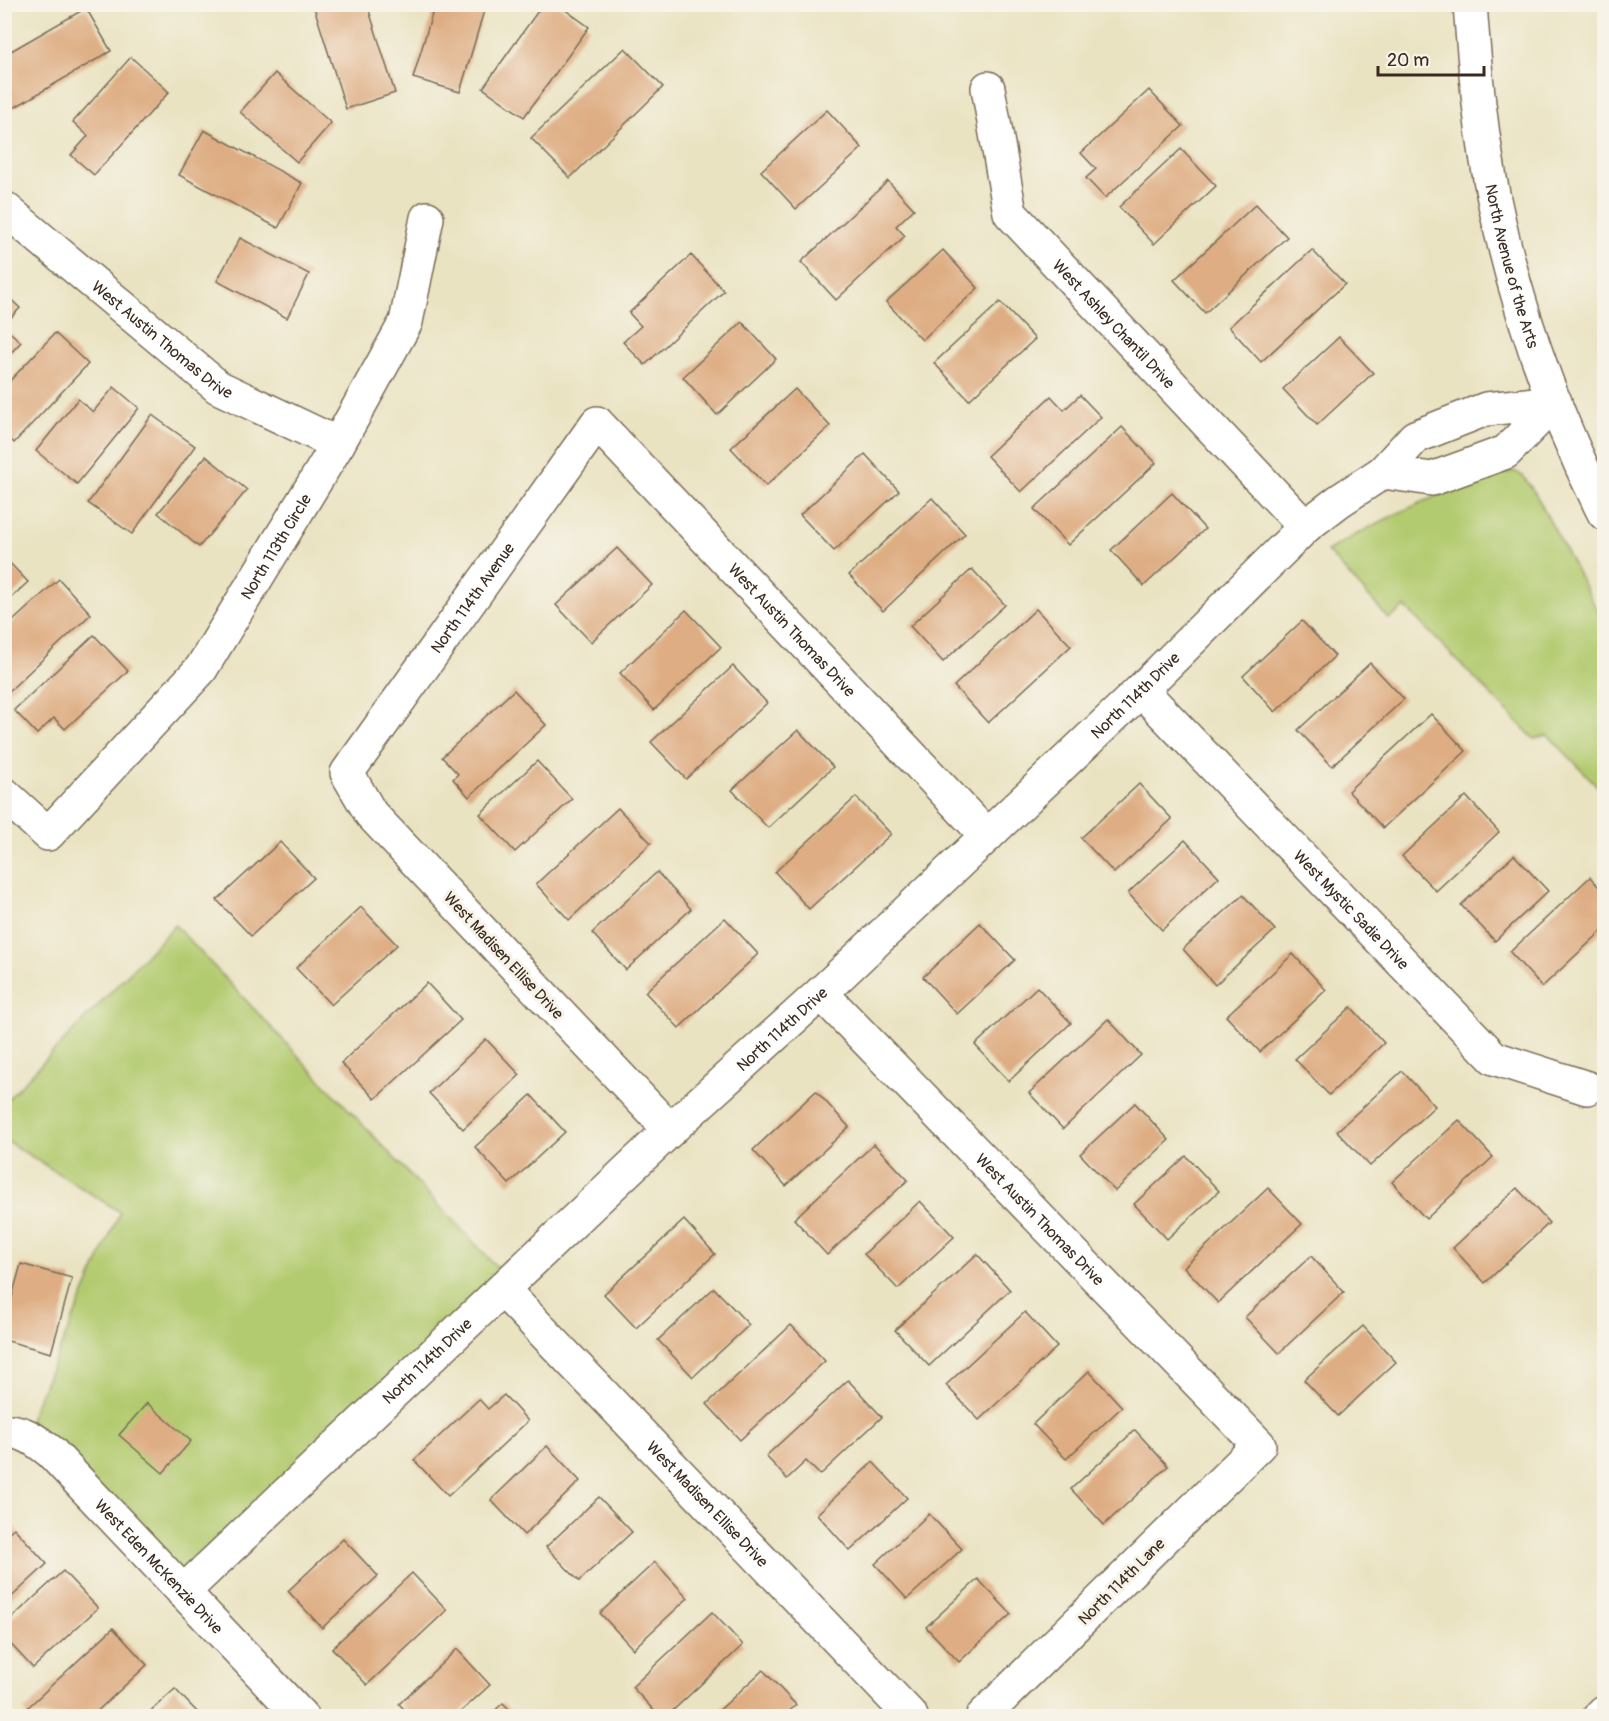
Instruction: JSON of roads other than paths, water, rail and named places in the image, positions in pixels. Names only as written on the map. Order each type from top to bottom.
[{"type":"street","name":"North Avenue of the Arts","points":[[1470,4],[1478,97],[1495,205],[1520,301],[1555,402],[1605,513]]},
{"type":"street","name":"West Ashley Chantil Drive","points":[[988,88],[1010,213],[1305,527]]},
{"type":"street","name":"West Austin Thomas Drive","points":[[4,208],[218,387],[338,444]]},
{"type":"street","name":"North 113th Circle","points":[[4,794],[48,834],[201,669],[338,444],[406,322],[427,218]]},
{"type":"street","name":"North 114th Drive","points":[[183,1592],[670,1130],[821,993],[1141,690],[1305,527],[1383,472],[1415,437],[1486,409],[1555,402]]},
{"type":"street","points":[[1383,472],[1432,479],[1506,452],[1555,402]]},
{"type":"street","name":"West Austin Thomas Drive","points":[[597,423],[987,836]]},
{"type":"street","name":"North 114th Avenue","points":[[347,772],[597,423]]},
{"type":"street","name":"West Mystic Sadie Drive","points":[[1141,690],[1494,1058],[1587,1088]]},
{"type":"street","name":"West Madisen Ellise Drive","points":[[347,772],[371,814],[670,1130]]},
{"type":"street","name":"West Austin Thomas Drive","points":[[821,993],[1259,1445]]},
{"type":"street","name":"West Madisen Ellise Drive","points":[[502,1290],[910,1716]]},
{"type":"street","name":"West Eden McKenzie Drive","points":[[6,1431],[23,1433],[51,1452],[301,1716]]},
{"type":"street","name":"North 114th Lane","points":[[983,1716],[1259,1445]]},
{"type":"street","points":[[1600,1716],[1605,1712]]}]
